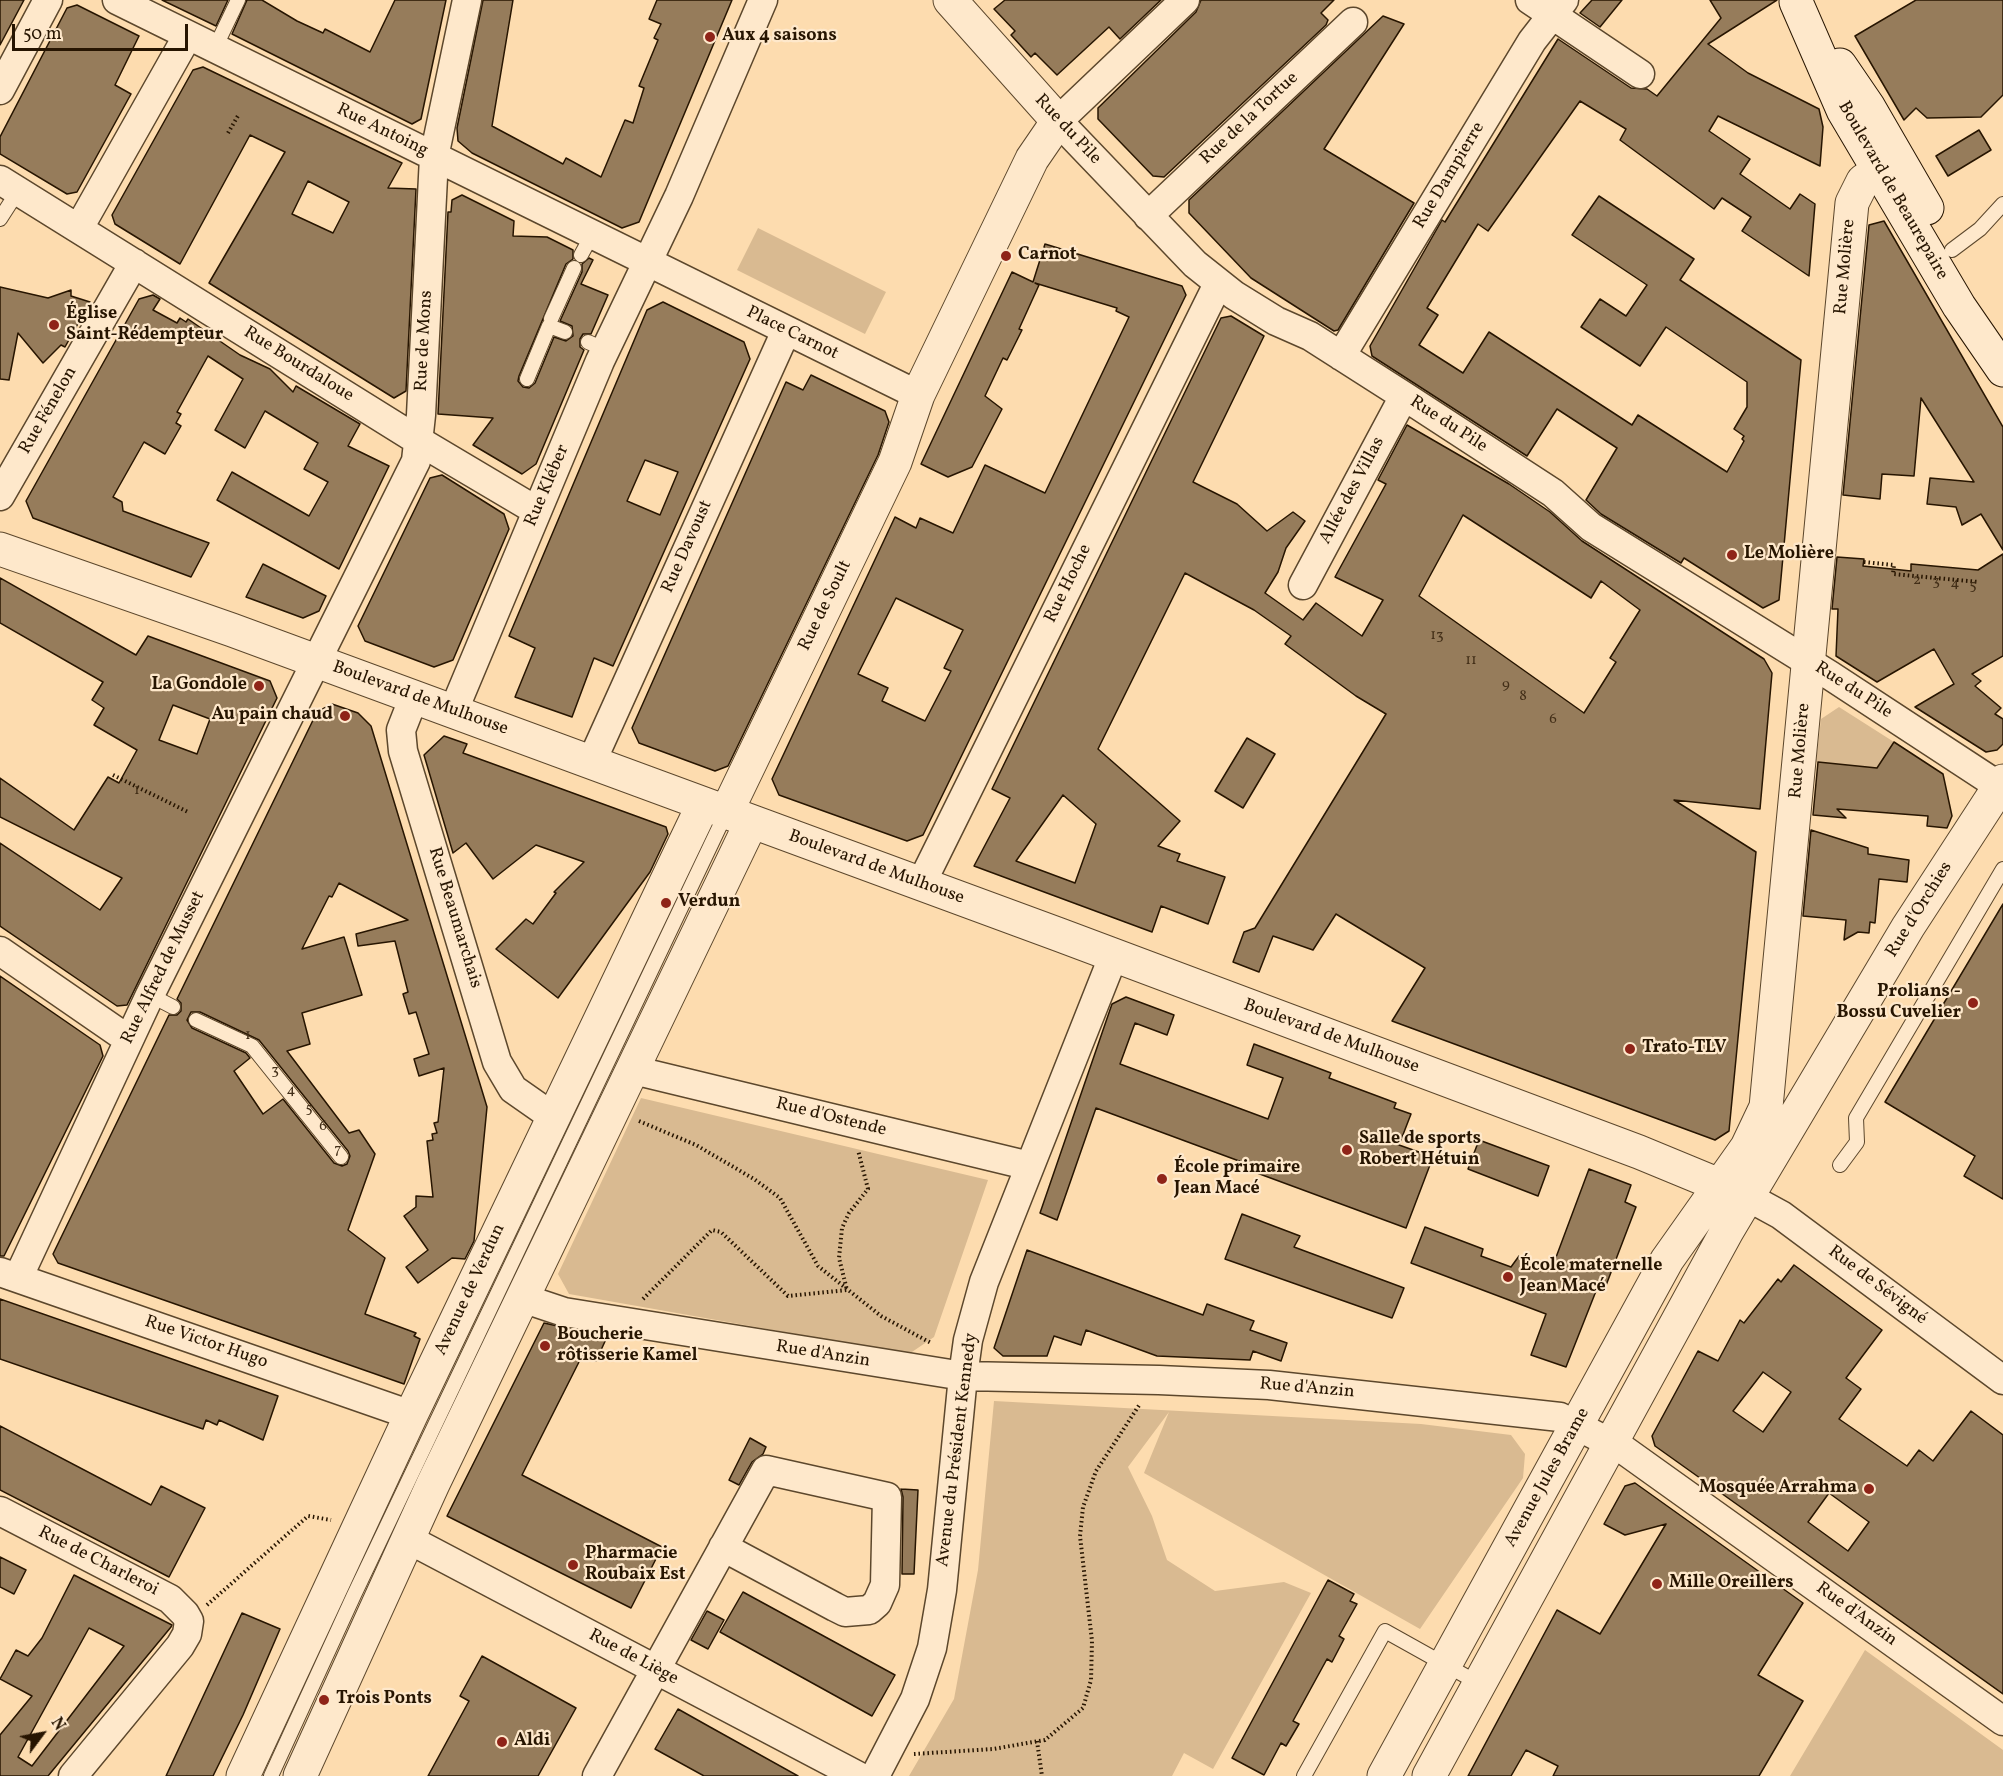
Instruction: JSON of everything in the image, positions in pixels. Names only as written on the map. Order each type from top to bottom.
[{"type":"street","points":[[0,90],[48,0]]},
{"type":"street","name":"Rue Antoing","points":[[117,0],[434,157],[586,245],[648,263]]},
{"type":"street","name":"Rue de Mons","points":[[317,662],[409,476],[419,441],[434,157],[467,0]]},
{"type":"street","points":[[648,263],[763,0]]},
{"type":"street","name":"Rue du Pile","points":[[950,0],[1058,121],[1148,216],[1218,284],[1269,317],[1303,333],[1404,396],[1553,493],[1591,526],[2001,784]]},
{"type":"street","points":[[918,395],[1032,159],[1058,121],[1185,0]]},
{"type":"street","name":"Boulevard de Beaurepaire","points":[[1796,1],[1837,98],[1952,250],[2003,346]]},
{"type":"street","points":[[1549,5],[1640,74]]},
{"type":"street","name":"Rue Dampierre","points":[[1341,356],[1532,41],[1549,5]]},
{"type":"street","name":"Rue de la Tortue","points":[[1148,216],[1353,22]]},
{"type":"street","points":[[80,228],[188,35]]},
{"type":"street","name":"Boulevard de Beaurepaire","points":[[1888,163],[1959,306],[2003,370]]},
{"type":"street","name":"Rue Molière","points":[[1733,1190],[1747,1147],[1764,1115],[1772,1064],[1852,203],[1863,181],[1888,163]]},
{"type":"street","name":"Rue Bourdaloue","points":[[9,185],[419,441],[537,511]]},
{"type":"street","name":"Rue Fénelon","points":[[0,496],[134,263]]},
{"type":"street","name":"Place Carnot","points":[[648,263],[918,395]]},
{"type":"street","name":"Rue Kléber","points":[[453,712],[537,511],[597,346],[648,263]]},
{"type":"street","name":"Rue Hoche","points":[[921,884],[1218,284]]},
{"type":"street","name":"Rue Davoust","points":[[591,763],[786,331]]},
{"type":"street","name":"Rue de Soult","points":[[727,814],[899,454],[918,395]]},
{"type":"street","name":"Allée des Villas","points":[[1303,585],[1404,396]]},
{"type":"street","name":"Boulevard de Mulhouse","points":[[0,549],[414,697],[921,884],[1639,1152],[1733,1190]]},
{"type":"street","name":"Rue Alfred de Musset","points":[[9,1275],[129,1040],[161,1001],[317,662]]},
{"type":"street","name":"Rue Beaumarchais","points":[[414,697],[401,730],[403,751],[497,1062],[513,1089],[553,1117]]},
{"type":"street","name":"Rue d'Orchies","points":[[1733,1190],[1814,1084],[1908,927],[2001,784]]},
{"type":"street","points":[[300,1776],[408,1539],[633,1070],[727,814]]},
{"type":"street","name":"Avenue de Verdun","points":[[243,1776],[553,1117],[727,814]]},
{"type":"street","points":[[0,951],[129,1040]]},
{"type":"street","name":"Avenue du Président Kennedy","points":[[875,1776],[915,1699],[932,1648],[942,1590],[968,1340],[984,1282],[1113,957]]},
{"type":"street","points":[[1772,1064],[1780,1080],[1793,1089],[1805,1090],[1814,1084]]},
{"type":"street","name":"Rue d'Ostende","points":[[633,1070],[1030,1166]]},
{"type":"street","points":[[1429,1776],[1613,1443],[1733,1190]]},
{"type":"street","name":"Rue de Sévigné","points":[[1733,1190],[1781,1215],[2003,1380]]},
{"type":"street","name":"Avenue Jules Brame","points":[[1384,1776],[1667,1260],[1733,1190]]},
{"type":"street","name":"Rue Victor Hugo","points":[[9,1275],[411,1415]]},
{"type":"street","name":"Rue d'Anzin","points":[[522,1298],[564,1312],[963,1376],[1269,1385],[1544,1414],[1577,1424],[1613,1443],[2003,1721]]},
{"type":"street","points":[[597,1776],[723,1547],[766,1470],[887,1497],[885,1585],[877,1603],[868,1610],[845,1612],[723,1547]]},
{"type":"street","name":"Rue de Charleroi","points":[[0,1511],[170,1599],[189,1621]]},
{"type":"street","name":"Rue de Liège","points":[[408,1539],[858,1776]]},
{"type":"street","points":[[73,1776],[180,1646],[187,1634],[189,1621]]},
{"type":"lane","points":[[215,48],[238,0]]},
{"type":"lane","points":[[0,219],[9,185]]},
{"type":"lane","points":[[1952,250],[1980,229],[2003,204]]},
{"type":"lane","points":[[551,319],[574,268]]},
{"type":"lane","points":[[527,379],[549,326],[565,332]]},
{"type":"lane","points":[[271,1776],[354,1595],[727,814]]},
{"type":"lane","points":[[1840,1165],[1857,1142],[1856,1118],[2003,869]]},
{"type":"lane","points":[[196,1020],[252,1046],[341,1157]]},
{"type":"lane","points":[[1304,1776],[1385,1631],[1480,1684]]},
{"type":"path","points":[[228,134],[239,114]]},
{"type":"path","points":[[1864,562],[1894,565],[1893,574],[1979,582]]},
{"type":"path","points":[[113,775],[188,812]]},
{"type":"path","points":[[614,1110],[696,1145],[754,1179],[780,1198],[818,1266],[881,1316],[936,1346]]},
{"type":"path","points":[[847,1290],[839,1258],[842,1228],[849,1213],[868,1189],[851,1123]]},
{"type":"path","points":[[622,1321],[712,1230],[721,1232],[788,1296],[847,1290]]},
{"type":"path","points":[[905,1754],[993,1749],[1046,1740],[1083,1708],[1091,1680],[1092,1641],[1080,1536],[1083,1507],[1096,1471],[1120,1431],[1159,1380]]},
{"type":"path","points":[[189,1621],[308,1516],[360,1526]]},
{"type":"path","points":[[1037,1741],[1042,1776]]},
{"type":"shaded area","points":[[758,228],[886,292],[865,334],[737,270]]},
{"type":"shaded area","points":[[1839,707],[1894,742],[1877,768],[1816,762],[1821,719]]},
{"type":"shaded area","points":[[641,1098],[988,1180],[934,1337],[909,1354],[569,1294],[558,1274]]},
{"type":"shaded area","points":[[994,1401],[1421,1424],[1511,1435],[1525,1454],[1523,1478],[1420,1629],[1144,1473],[1169,1412],[1128,1467],[1152,1516],[1167,1560],[1215,1591],[1284,1582],[1311,1593],[1213,1769],[1184,1753],[1172,1776],[909,1776],[954,1699],[978,1570]]},
{"type":"shaded area","points":[[1865,1650],[2003,1750],[2003,1776],[1790,1776]]},
{"type":"building","points":[[0,0],[24,0],[0,45]]},
{"type":"building","points":[[162,0],[228,0],[216,26]]},
{"type":"building","points":[[247,0],[262,0],[297,21],[323,33],[325,29],[370,52],[395,0],[446,0],[421,119],[412,124],[232,34]]},
{"type":"building","points":[[483,0],[513,0],[492,126],[563,164],[566,158],[601,177],[625,120],[633,123],[644,88],[639,86],[658,40],[654,38],[661,24],[649,19],[657,0],[732,0],[639,222],[622,228],[472,153],[458,141],[457,128]]},
{"type":"building","points":[[1005,0],[1161,0],[1120,39],[1109,27],[1057,75],[1035,53],[1031,57],[1011,35],[1015,31],[994,9]]},
{"type":"building","points":[[1201,0],[1334,0],[1321,13],[1328,20],[1326,25],[1164,177],[1153,176],[1098,119],[1098,108],[1196,12]]},
{"type":"building","points":[[1592,0],[1622,0],[1600,27],[1580,13]]},
{"type":"building","points":[[1710,0],[1777,0],[1708,44],[1748,73],[1819,109],[1823,127],[1820,166],[1718,116],[1709,131],[1750,159],[1740,174],[1790,209],[1800,194],[1815,204],[1809,276],[1742,231],[1751,217],[1722,198],[1714,209],[1620,140],[1626,129],[1580,101],[1488,231],[1478,224],[1427,308],[1438,315],[1419,345],[1463,373],[1489,332],[1632,425],[1638,415],[1727,472],[1744,441],[1742,439],[1744,436],[1734,429],[1747,407],[1747,382],[1666,327],[1640,366],[1581,327],[1600,299],[1626,316],[1647,285],[1572,235],[1599,196],[1694,259],[1680,280],[1801,360],[1779,600],[1763,608],[1684,558],[1681,563],[1601,514],[1586,500],[1617,448],[1557,409],[1527,456],[1372,356],[1370,346],[1442,220],[1445,222],[1558,39],[1631,88],[1647,89],[1657,96],[1721,18]]},
{"type":"building","points":[[1916,0],[2003,0],[2003,95],[1981,117],[1927,118],[1916,108],[1904,120],[1855,36]]},
{"type":"building","points":[[77,5],[139,36],[115,85],[131,94],[77,192],[67,194],[0,154],[0,137],[67,8]]},
{"type":"building","points":[[1383,16],[1404,24],[1324,149],[1414,203],[1338,330],[1334,331],[1251,278],[1189,213],[1189,200]]},
{"type":"building","points":[[203,67],[402,163],[388,188],[416,189],[406,391],[394,398],[209,283],[285,152],[250,135],[180,264],[115,224],[112,215],[193,70]],"holes":[[[308,181],[349,202],[333,233],[292,214]]]},
{"type":"building","points":[[1979,130],[1991,150],[1948,176],[1936,156]]},
{"type":"building","points":[[462,195],[514,221],[513,236],[547,237],[573,250],[573,259],[566,264],[519,376],[518,381],[523,387],[529,388],[535,383],[554,337],[566,341],[573,336],[572,326],[560,321],[582,272],[582,264],[589,258],[593,260],[581,284],[608,295],[591,334],[583,334],[580,339],[580,347],[584,350],[536,464],[522,474],[473,445],[493,418],[438,414],[448,212],[451,212],[452,200]]},
{"type":"building","points":[[1884,221],[2003,427],[2003,550],[1981,514],[1962,525],[1956,507],[1927,504],[1930,478],[1974,482],[1921,398],[1914,476],[1882,474],[1880,499],[1843,495],[1869,225]]},
{"type":"building","points":[[1045,244],[1182,286],[1186,295],[923,835],[907,841],[779,795],[772,779],[895,517],[916,528],[920,518],[953,533],[985,465],[1045,493],[1129,317],[1116,311],[1117,308],[1035,283],[1039,285],[1019,329],[1022,330],[1007,360],[1003,358],[985,396],[1002,409],[972,467],[948,477],[921,464],[1012,272],[1033,282]],"holes":[[[896,598],[963,630],[944,668],[951,671],[925,721],[882,701],[888,688],[858,674]]]},
{"type":"building","points":[[0,287],[48,298],[71,290],[71,296],[90,302],[65,347],[61,345],[43,363],[18,333],[9,380],[0,379]]},
{"type":"building","points":[[153,295],[160,299],[153,310],[177,323],[180,318],[186,322],[188,319],[240,355],[270,369],[293,392],[296,386],[360,424],[348,446],[389,466],[339,569],[217,500],[232,472],[309,516],[328,482],[304,469],[318,443],[265,411],[245,448],[215,430],[243,379],[208,356],[177,412],[181,414],[176,423],[181,426],[165,454],[144,442],[113,497],[122,502],[123,511],[209,543],[191,577],[33,518],[26,501],[139,299]]},
{"type":"building","points":[[663,302],[744,342],[750,359],[613,666],[594,658],[572,717],[515,697],[535,648],[509,636],[647,310]],"holes":[[[645,460],[678,472],[660,515],[627,501]]]},
{"type":"building","points":[[1231,316],[1264,336],[1193,482],[1237,504],[1267,531],[1293,512],[1305,521],[1286,548],[1278,572],[1265,593],[1303,620],[1316,603],[1362,636],[1383,600],[1335,577],[1386,484],[1378,480],[1407,425],[1509,484],[1550,512],[1582,541],[1764,659],[1772,673],[1760,809],[1674,800],[1756,852],[1729,1131],[1715,1140],[1392,1021],[1425,968],[1336,914],[1313,950],[1273,936],[1259,972],[1233,962],[1244,932],[1255,928],[1386,714],[1356,696],[1285,644],[1291,636],[1254,610],[1185,573],[1098,749],[1180,821],[1158,846],[1180,854],[1177,861],[1225,877],[1208,924],[1161,906],[1152,932],[974,866],[1010,798],[992,789],[1221,318]],"holes":[[[1463,515],[1591,598],[1601,581],[1640,610],[1610,658],[1616,662],[1584,713],[1419,596]],[[1063,795],[1096,824],[1075,883],[1016,861]]]},
{"type":"building","points":[[811,375],[885,411],[889,422],[878,455],[728,766],[715,771],[639,743],[632,728],[786,382],[803,390]]},
{"type":"building","points":[[442,475],[504,514],[509,529],[453,660],[434,667],[365,641],[358,626],[430,478]]},
{"type":"building","points":[[2003,554],[2003,656],[1972,674],[1981,681],[1975,686],[2001,708],[1995,714],[2003,719],[2003,744],[1997,750],[1986,752],[1915,707],[1954,684],[1934,649],[1877,682],[1836,656],[1838,609],[1832,609],[1837,557],[1864,559],[1863,566],[1911,571],[1911,564],[1978,570]]},
{"type":"building","points":[[263,564],[326,596],[319,611],[303,618],[246,597]]},
{"type":"building","points":[[0,578],[136,655],[148,636],[270,681],[277,698],[127,1005],[117,1006],[0,926],[0,843],[100,910],[122,878],[0,817],[0,778],[74,830],[108,777],[119,783],[137,750],[94,725],[104,708],[92,700],[103,682],[0,623]],"holes":[[[173,705],[210,719],[197,754],[159,740]]]},
{"type":"building","points":[[332,704],[358,713],[371,726],[487,1107],[474,1241],[465,1259],[452,1258],[418,1283],[406,1267],[428,1250],[404,1216],[416,1207],[416,1196],[433,1197],[427,1141],[433,1140],[432,1134],[437,1133],[434,1123],[438,1122],[444,1068],[419,1076],[414,1059],[429,1054],[416,1012],[409,1014],[403,994],[408,992],[395,941],[358,946],[356,934],[408,920],[339,883],[332,897],[329,896],[302,949],[344,937],[362,995],[302,1013],[310,1044],[287,1051],[349,1133],[359,1130],[375,1154],[348,1230],[385,1258],[365,1314],[416,1333],[414,1336],[420,1339],[404,1384],[58,1263],[53,1254],[169,1015],[177,1015],[181,1011],[181,1003],[177,999],[317,712]],"holes":[[[191,1012],[200,1012],[259,1040],[348,1151],[350,1156],[347,1164],[342,1166],[334,1163],[283,1099],[263,1114],[234,1071],[250,1058],[246,1053],[192,1028],[187,1020]]]},
{"type":"building","points":[[444,736],[467,744],[463,753],[666,827],[668,834],[650,872],[558,998],[496,949],[526,919],[533,924],[556,893],[554,892],[584,862],[536,845],[493,879],[466,843],[453,853],[424,755]]},
{"type":"building","points":[[1247,738],[1275,754],[1243,808],[1215,791]]},
{"type":"building","points":[[1894,742],[1943,774],[1952,816],[1947,828],[1927,826],[1928,816],[1837,809],[1846,818],[1813,815],[1818,762],[1877,768]]},
{"type":"building","points":[[1811,830],[1868,848],[1868,854],[1909,860],[1907,882],[1879,879],[1875,923],[1870,922],[1869,933],[1858,932],[1844,940],[1846,920],[1803,916]]},
{"type":"building","name":"Prolians - Bossu Cuvelier","points":[[2003,904],[2003,1199],[1964,1176],[1975,1156],[1885,1102]]},
{"type":"building","points":[[0,976],[100,1045],[103,1056],[4,1256],[0,1256]]},
{"type":"building","points":[[1126,997],[1174,1015],[1167,1035],[1135,1023],[1120,1064],[1268,1119],[1283,1078],[1247,1065],[1254,1044],[1331,1073],[1329,1078],[1396,1103],[1394,1108],[1411,1114],[1399,1145],[1433,1157],[1406,1228],[1257,1173],[1258,1168],[1096,1108],[1057,1220],[1040,1213],[1112,1004]]},
{"type":"building","points":[[1479,1140],[1549,1166],[1538,1196],[1468,1169]]},
{"type":"building","points":[[1589,1169],[1631,1185],[1625,1202],[1636,1207],[1605,1288],[1598,1286],[1566,1367],[1531,1355],[1546,1314],[1411,1263],[1425,1227],[1483,1249],[1481,1256],[1511,1267],[1519,1256],[1552,1268]]},
{"type":"building","points":[[1242,1214],[1300,1236],[1294,1247],[1404,1288],[1392,1318],[1225,1259]]},
{"type":"building","points":[[1027,1250],[1203,1315],[1207,1304],[1254,1321],[1250,1330],[1287,1343],[1281,1361],[1253,1351],[1250,1360],[1157,1356],[1086,1330],[1081,1345],[1054,1336],[1047,1356],[1003,1356],[994,1348]]},
{"type":"building","points":[[1794,1265],[1882,1330],[1846,1378],[1861,1389],[1839,1419],[1907,1466],[1919,1450],[1933,1461],[1971,1411],[2003,1435],[2003,1694],[1655,1446],[1652,1436],[1698,1351],[1718,1361],[1740,1320],[1744,1323],[1778,1279],[1781,1282]],"holes":[[[1763,1372],[1791,1392],[1763,1432],[1733,1411]],[[1829,1493],[1869,1522],[1848,1551],[1808,1522]]]},
{"type":"building","points":[[0,1299],[278,1396],[263,1440],[219,1420],[217,1425],[206,1420],[203,1429],[0,1359]]},
{"type":"building","points":[[544,1323],[607,1337],[596,1361],[583,1354],[522,1475],[662,1547],[631,1608],[447,1516]]},
{"type":"building","points":[[0,1426],[151,1505],[161,1486],[205,1508],[169,1577],[0,1490]]},
{"type":"building","points":[[750,1438],[766,1447],[763,1454],[752,1462],[739,1485],[729,1480]]},
{"type":"building","points":[[1635,1483],[1803,1603],[1758,1675],[1803,1701],[1759,1776],[1553,1776],[1558,1766],[1526,1750],[1511,1776],[1468,1776],[1557,1610],[1600,1634],[1666,1524],[1625,1535],[1604,1524],[1625,1486]]},
{"type":"building","points":[[901,1489],[918,1490],[914,1574],[902,1574],[903,1497]]},
{"type":"building","points":[[0,1557],[26,1570],[14,1594],[0,1587]]},
{"type":"building","points":[[74,1575],[172,1625],[48,1776],[0,1776],[0,1735],[32,1696],[0,1679],[16,1650],[28,1656],[42,1638]],"holes":[[[89,1628],[124,1646],[32,1766],[18,1757]]]},
{"type":"building","points":[[1328,1580],[1354,1594],[1350,1601],[1357,1604],[1339,1636],[1344,1639],[1332,1662],[1327,1659],[1293,1721],[1299,1724],[1286,1746],[1281,1743],[1264,1775],[1232,1758]]},
{"type":"building","points":[[743,1592],[895,1675],[872,1716],[720,1632]]},
{"type":"building","points":[[707,1611],[724,1620],[708,1649],[691,1640]]},
{"type":"building","points":[[242,1613],[280,1629],[243,1715],[213,1776],[166,1776]]},
{"type":"building","name":"Aldi","points":[[482,1656],[576,1708],[538,1776],[428,1776],[469,1701],[460,1696]]},
{"type":"building","points":[[678,1709],[798,1776],[704,1776],[655,1749]]},
{"type":"place","name":"Aux 4 saisons","points":[[710,37]]},
{"type":"place","name":"Carnot","points":[[1006,256]]},
{"type":"place","name":"Église Saint-Rédempteur","points":[[54,325]]},
{"type":"place","name":"Le Molière","points":[[1732,555]]},
{"type":"place","name":"La Gondole","points":[[259,686]]},
{"type":"place","name":"Au pain chaud","points":[[345,716]]},
{"type":"place","name":"Verdun","points":[[666,903]]},
{"type":"place","name":"Prolians - Bossu Cuvelier","points":[[1973,1003]]},
{"type":"place","name":"Trato-TLV","points":[[1630,1049]]},
{"type":"place","name":"Salle de sports Robert Hétuin","points":[[1347,1150]]},
{"type":"place","name":"École primaire Jean Macé","points":[[1162,1179]]},
{"type":"place","name":"École maternelle Jean Macé","points":[[1508,1277]]},
{"type":"place","name":"Boucherie rôtisserie Kamel","points":[[545,1346]]},
{"type":"place","name":"Mosquée Arrahma","points":[[1869,1489]]},
{"type":"place","name":"Pharmacie Roubaix Est","points":[[573,1565]]},
{"type":"place","name":"Mille Oreillers","points":[[1657,1584]]},
{"type":"place","name":"Trois Ponts","points":[[324,1700]]},
{"type":"place","name":"Aldi","points":[[502,1742]]}]
